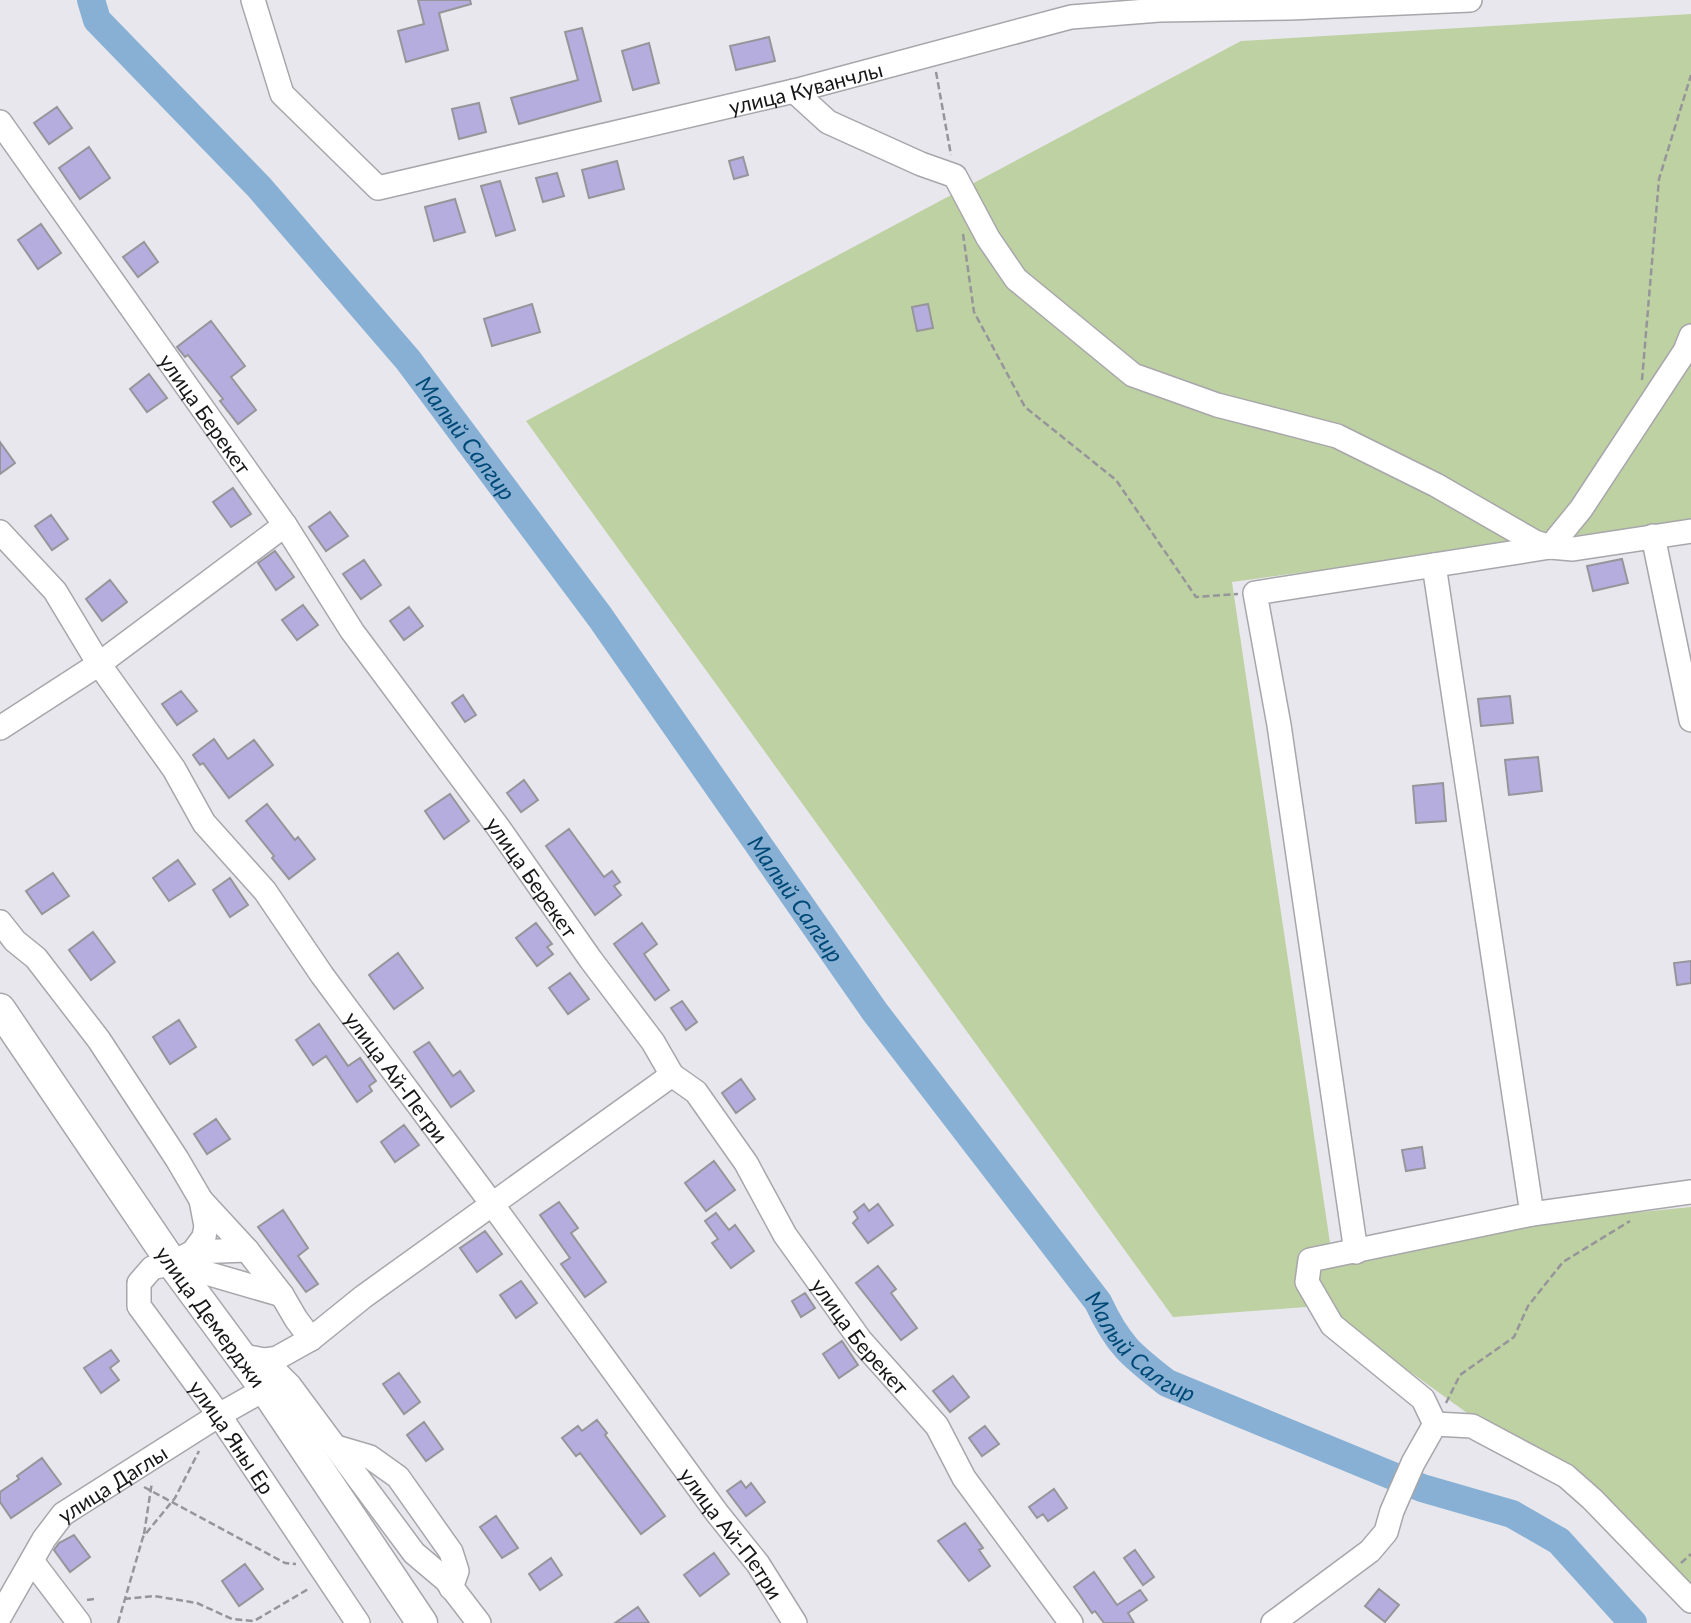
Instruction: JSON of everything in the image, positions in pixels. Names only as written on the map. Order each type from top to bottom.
[{"type":"main road","name":"улица Демерджи","points":[[0,1009],[183,1258],[422,1623]]},
{"type":"street","name":"улица Куванчлы","points":[[253,0],[282,94],[378,188],[794,91],[1071,17],[1159,10],[1290,8],[1470,0]]},
{"type":"street","points":[[794,91],[828,122],[921,164],[955,176],[988,238],[1016,279],[1133,374],[1217,405],[1337,436],[1436,485],[1535,542],[1550,547]]},
{"type":"street","name":"улица Берекет","points":[[0,122],[285,525],[352,631],[653,1042],[672,1075],[696,1092],[746,1163],[785,1235],[860,1341],[937,1426],[964,1478],[1071,1623]]},
{"type":"street","points":[[1550,547],[1581,509],[1685,351],[1691,336]]},
{"type":"street","points":[[0,728],[99,664],[285,525]]},
{"type":"street","points":[[1356,1252],[1279,725],[1255,593],[1550,547],[1573,548],[1691,531]]},
{"type":"street","name":"улица Ай-Петри","points":[[0,532],[55,591],[99,664],[174,769],[204,823],[265,891],[321,975],[717,1513],[758,1564],[795,1623]]},
{"type":"street","points":[[1653,536],[1691,720]]},
{"type":"street","points":[[1434,565],[1532,1214]]},
{"type":"street","points":[[0,922],[15,941],[36,958],[99,1040],[177,1158],[201,1200],[247,1250],[311,1339]]},
{"type":"street","name":"улица Даглы","points":[[0,1616],[44,1539],[63,1514],[219,1415],[256,1368],[311,1339],[363,1297],[672,1075]]},
{"type":"street","points":[[1435,1424],[1423,1399],[1332,1325],[1307,1282],[1310,1260],[1532,1214],[1691,1192]]},
{"type":"street","points":[[183,1258],[204,1237],[206,1226],[201,1200]]},
{"type":"street","points":[[183,1258],[247,1250]]},
{"type":"street","points":[[183,1258],[282,1296]]},
{"type":"street","name":"улица Яны Ер","points":[[183,1258],[152,1268],[139,1283],[139,1306],[219,1415],[358,1623]]},
{"type":"street","points":[[256,1368],[290,1386],[414,1553],[452,1588],[479,1623]]},
{"type":"street","points":[[1273,1623],[1370,1551],[1386,1532],[1413,1463],[1435,1424]]},
{"type":"street","points":[[1435,1424],[1472,1426],[1566,1476],[1592,1499],[1691,1601]]},
{"type":"street","points":[[336,1447],[370,1457],[398,1477],[451,1552],[457,1571],[452,1588]]},
{"type":"street","points":[[32,1561],[79,1623]]},
{"type":"path","points":[[932,54],[955,176]]},
{"type":"path","points":[[1642,381],[1659,179],[1691,75]]},
{"type":"path","points":[[962,230],[974,312],[1024,407],[1116,480],[1196,597],[1255,593]]},
{"type":"path","points":[[1435,1424],[1460,1375],[1514,1337],[1528,1306],[1563,1262],[1639,1215]]},
{"type":"path","points":[[143,1538],[172,1503],[201,1446]]},
{"type":"path","points":[[118,1623],[143,1538],[155,1456]]},
{"type":"path","points":[[118,1479],[151,1489],[172,1503],[285,1563],[322,1570]]},
{"type":"path","points":[[124,1599],[154,1596],[186,1601],[197,1603],[232,1619],[254,1621],[322,1570]]},
{"type":"green space","points":[[1691,14],[1691,520],[1232,582],[1330,1243],[1691,1207],[1691,1613],[1585,1498],[1319,1306],[1173,1317],[526,421],[1241,41]]},
{"type":"building","points":[[418,0],[470,0],[471,4],[439,13],[448,50],[406,62],[398,31],[424,24]]},
{"type":"building","points":[[582,28],[601,101],[519,124],[511,98],[578,80],[565,32]]},
{"type":"building","points":[[769,37],[775,61],[736,70],[730,46]]},
{"type":"building","points":[[649,43],[659,83],[633,90],[622,51]]},
{"type":"building","points":[[479,103],[486,132],[459,139],[452,109]]},
{"type":"building","points":[[57,107],[72,128],[49,144],[34,123]]},
{"type":"building","points":[[89,147],[110,178],[80,199],[59,168]]},
{"type":"building","points":[[743,157],[748,175],[734,179],[729,161]]},
{"type":"building","points":[[617,161],[624,189],[589,198],[582,170]]},
{"type":"building","points":[[557,173],[564,196],[543,202],[536,178]]},
{"type":"building","points":[[500,181],[515,230],[496,236],[481,186]]},
{"type":"building","points":[[455,199],[465,232],[434,241],[425,207]]},
{"type":"building","points":[[41,224],[61,253],[38,269],[18,240]]},
{"type":"building","points":[[144,242],[158,262],[138,277],[123,257]]},
{"type":"building","points":[[532,304],[540,332],[492,346],[484,319]]},
{"type":"building","points":[[928,304],[933,328],[917,331],[912,307]]},
{"type":"building","points":[[211,321],[245,366],[231,377],[256,410],[238,424],[220,401],[223,399],[188,355],[185,357],[177,347]]},
{"type":"building","points":[[149,374],[167,398],[147,412],[130,389]]},
{"type":"building","points":[[0,442],[15,463],[0,474]]},
{"type":"building","points":[[233,488],[251,514],[231,527],[213,502]]},
{"type":"building","points":[[330,512],[348,536],[326,551],[309,527]]},
{"type":"building","points":[[51,515],[68,539],[52,550],[35,526]]},
{"type":"building","points":[[275,551],[294,577],[276,590],[258,563]]},
{"type":"building","points":[[1622,559],[1628,583],[1593,591],[1587,566]]},
{"type":"building","points":[[364,560],[381,585],[361,599],[343,574]]},
{"type":"building","points":[[110,580],[127,602],[102,621],[86,599]]},
{"type":"building","points":[[303,605],[318,625],[297,640],[282,620]]},
{"type":"building","points":[[409,607],[423,626],[404,640],[390,621]]},
{"type":"building","points":[[181,691],[197,711],[177,725],[162,704]]},
{"type":"building","points":[[463,695],[476,715],[465,722],[452,703]]},
{"type":"building","points":[[1510,696],[1513,723],[1481,726],[1478,699]]},
{"type":"building","points":[[214,739],[228,759],[254,740],[273,765],[229,798],[203,763],[200,765],[193,755]]},
{"type":"building","points":[[1538,757],[1542,791],[1509,795],[1505,760]]},
{"type":"building","points":[[524,780],[538,800],[521,812],[507,793]]},
{"type":"building","points":[[1443,783],[1446,821],[1416,823],[1413,786]]},
{"type":"building","points":[[450,794],[469,821],[444,839],[425,811]]},
{"type":"building","points":[[267,804],[295,840],[298,837],[315,859],[289,879],[246,821]]},
{"type":"building","points":[[569,829],[604,877],[612,871],[620,882],[614,886],[621,895],[595,915],[546,846]]},
{"type":"building","points":[[178,860],[195,884],[169,901],[153,878]]},
{"type":"building","points":[[53,873],[69,896],[42,914],[26,891]]},
{"type":"building","points":[[230,878],[248,905],[230,917],[213,890]]},
{"type":"building","points":[[536,923],[552,944],[547,947],[553,954],[537,966],[516,938]]},
{"type":"building","points":[[642,923],[657,944],[644,954],[669,990],[655,1000],[614,944]]},
{"type":"building","points":[[93,932],[115,962],[91,980],[69,950]]},
{"type":"building","points":[[398,953],[423,988],[394,1009],[369,975]]},
{"type":"building","points":[[1691,961],[1691,983],[1677,985],[1674,963]]},
{"type":"building","points":[[570,973],[589,999],[568,1014],[549,988]]},
{"type":"building","points":[[682,1001],[697,1022],[686,1030],[671,1008]]},
{"type":"building","points":[[179,1020],[196,1047],[170,1064],[153,1037]]},
{"type":"building","points":[[319,1024],[348,1066],[360,1058],[376,1081],[369,1086],[372,1091],[357,1102],[326,1056],[313,1065],[296,1040]]},
{"type":"building","points":[[429,1042],[453,1076],[460,1071],[474,1091],[451,1107],[414,1052]]},
{"type":"building","points":[[741,1079],[755,1099],[736,1113],[722,1093]]},
{"type":"building","points":[[216,1119],[230,1139],[207,1154],[194,1134]]},
{"type":"building","points":[[404,1125],[419,1145],[395,1162],[381,1142]]},
{"type":"building","points":[[1422,1147],[1425,1168],[1406,1171],[1402,1150]]},
{"type":"building","points":[[714,1161],[735,1190],[706,1211],[685,1183]]},
{"type":"building","points":[[559,1202],[578,1228],[571,1233],[606,1282],[585,1297],[561,1264],[570,1258],[540,1215]]},
{"type":"building","points":[[864,1204],[869,1211],[878,1204],[893,1225],[868,1243],[853,1223],[858,1218],[854,1212]]},
{"type":"building","points":[[283,1210],[308,1248],[298,1256],[318,1284],[306,1292],[258,1227]]},
{"type":"building","points":[[716,1213],[729,1230],[735,1225],[754,1251],[731,1268],[712,1243],[718,1239],[705,1221]]},
{"type":"building","points":[[485,1231],[502,1254],[477,1272],[460,1248]]},
{"type":"building","points":[[878,1266],[896,1289],[891,1293],[917,1328],[901,1340],[856,1283]]},
{"type":"building","points":[[521,1281],[537,1303],[516,1318],[500,1295]]},
{"type":"building","points":[[805,1293],[815,1308],[801,1317],[792,1301]]},
{"type":"building","points":[[842,1341],[858,1365],[839,1378],[823,1354]]},
{"type":"building","points":[[111,1350],[119,1361],[110,1368],[119,1380],[101,1393],[84,1368]]},
{"type":"building","points":[[399,1373],[420,1402],[404,1414],[383,1384]]},
{"type":"building","points":[[953,1376],[969,1397],[950,1412],[933,1391]]},
{"type":"building","points":[[597,1420],[607,1433],[605,1435],[665,1516],[641,1534],[580,1453],[576,1456],[562,1438],[578,1426],[582,1431]]},
{"type":"building","points":[[424,1422],[443,1449],[426,1461],[407,1435]]},
{"type":"building","points":[[985,1426],[999,1444],[982,1456],[969,1438]]},
{"type":"building","points":[[42,1458],[61,1484],[11,1518],[0,1502],[0,1492]]},
{"type":"building","points":[[741,1481],[746,1488],[751,1483],[765,1502],[746,1516],[727,1491]]},
{"type":"building","points":[[1054,1489],[1067,1508],[1048,1521],[1043,1514],[1037,1518],[1029,1507]]},
{"type":"building","points":[[496,1516],[518,1548],[502,1558],[480,1527]]},
{"type":"building","points":[[965,1523],[983,1548],[979,1550],[990,1566],[969,1581],[938,1541]]},
{"type":"building","points":[[74,1535],[90,1557],[70,1572],[54,1550],[59,1543]]},
{"type":"building","points":[[1135,1550],[1154,1577],[1143,1585],[1124,1558]]},
{"type":"building","points":[[714,1553],[729,1574],[700,1596],[684,1575]]},
{"type":"building","points":[[551,1558],[562,1575],[540,1590],[529,1574]]},
{"type":"building","points":[[245,1564],[263,1589],[239,1606],[222,1581]]},
{"type":"building","points":[[1094,1572],[1117,1605],[1140,1590],[1147,1600],[1128,1613],[1134,1623],[1104,1623],[1095,1611],[1092,1613],[1074,1587]]},
{"type":"building","points":[[1379,1589],[1399,1605],[1385,1622],[1365,1606]]},
{"type":"building","points":[[638,1607],[649,1623],[615,1623]]},
{"type":"waterway","name":"Малый Салгир","points":[[91,0],[97,20],[259,187],[408,360],[600,617],[875,1012],[1098,1302],[1126,1348],[1167,1383],[1422,1488],[1512,1514],[1559,1541],[1633,1623]]}]
